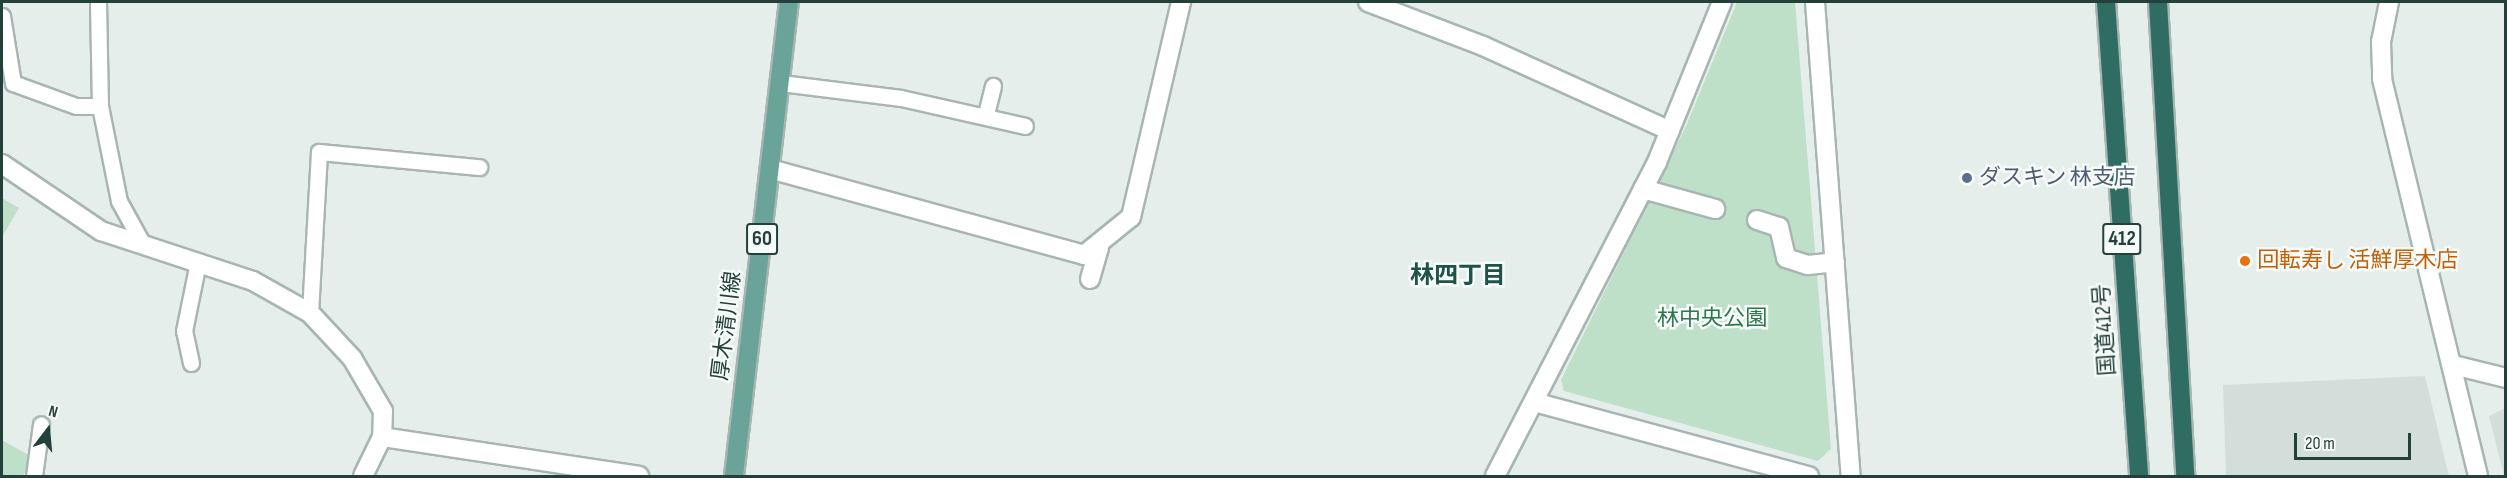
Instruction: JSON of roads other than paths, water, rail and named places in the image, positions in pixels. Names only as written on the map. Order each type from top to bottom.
[{"type":"highway","name":"国道412号","points":[[2106,2],[2139,477]]},
{"type":"highway","name":"412","points":[[2158,2],[2186,477]]},
{"type":"main road","name":"厚木清川線","points":[[734,477],[789,2]]},
{"type":"street","points":[[770,169],[1084,255],[1099,247],[1131,217],[1181,2]]},
{"type":"street","points":[[1368,2],[1483,46],[1670,132]]},
{"type":"street","points":[[1495,477],[1643,189],[1670,132],[1722,2]]},
{"type":"street","points":[[1815,2],[1851,477]]},
{"type":"street","points":[[2389,2],[2381,42],[2382,79],[2453,365],[2478,477]]},
{"type":"street","points":[[2,164],[101,231],[141,241],[253,281],[310,313],[352,358],[383,411],[382,436],[363,477]]},
{"type":"street","points":[[1643,189],[1715,209]]},
{"type":"street","points":[[1757,220],[1779,227],[1785,258],[1808,265],[1835,261]]},
{"type":"street","points":[[1090,279],[1099,247]]},
{"type":"street","points":[[2453,365],[2505,378]]},
{"type":"street","points":[[1534,402],[1809,477]]},
{"type":"street","points":[[382,436],[639,477]]},
{"type":"lane","points":[[98,2],[100,106],[119,201],[141,241]]},
{"type":"lane","points":[[2,16],[12,83],[76,106],[100,106]]},
{"type":"lane","points":[[781,83],[986,114],[1025,126]]},
{"type":"lane","points":[[986,114],[993,86]]},
{"type":"lane","points":[[310,313],[319,152],[479,167]]},
{"type":"lane","points":[[191,363],[184,331],[198,262]]},
{"type":"lane","points":[[34,477],[41,424]]},
{"type":"place","name":"ダスキン 林支店","points":[[1967,178]]},
{"type":"place","name":"回転寿し 活鮮厚木店","points":[[2245,261]]},
{"type":"district","name":"林四丁目","points":[[1458,276]]},
{"type":"park label","name":"林中央公園","points":[[1712,319]]}]
